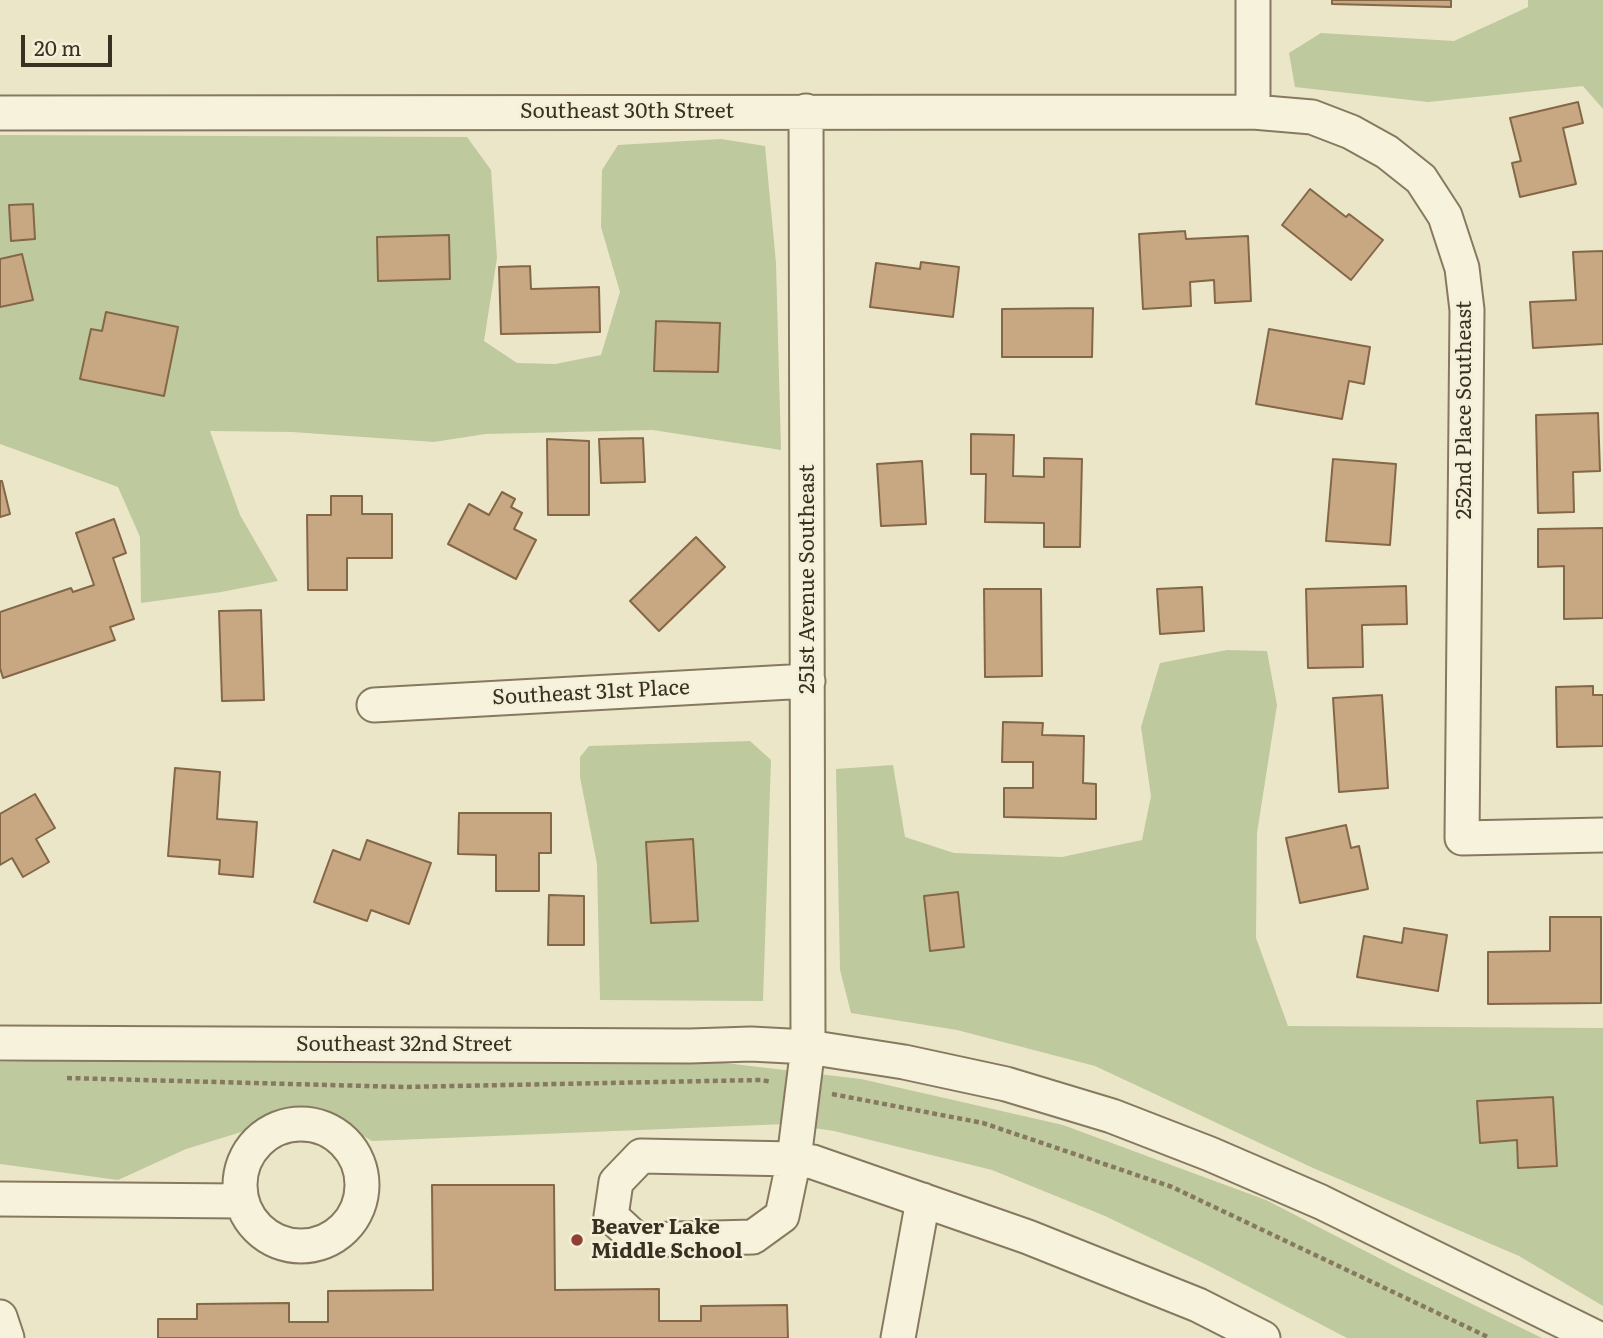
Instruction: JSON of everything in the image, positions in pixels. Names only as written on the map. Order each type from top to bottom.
[{"type":"street","points":[[1252,0],[1253,112]]},
{"type":"street","name":"251st Avenue Southeast","points":[[794,1159],[641,1156],[616,1182],[611,1216],[637,1240],[753,1237],[782,1216],[794,1159],[808,1047],[806,111]]},
{"type":"street","name":"Southeast 30th Street","points":[[0,113],[1253,112]]},
{"type":"street","name":"252nd Place Southeast","points":[[1253,112],[1312,117],[1350,132],[1387,152],[1421,179],[1446,216],[1462,268],[1467,310],[1462,838],[1603,835]]},
{"type":"street","name":"Southeast 31st Place","points":[[374,705],[808,681]]},
{"type":"street","name":"Southeast 32nd Street","points":[[0,1043],[751,1044],[808,1047],[904,1062],[1006,1084],[1112,1116],[1210,1154],[1321,1202],[1597,1338]]},
{"type":"street","points":[[794,1159],[813,1162],[1028,1237],[1198,1305],[1263,1338]]},
{"type":"street","points":[[0,1199],[241,1201]]},
{"type":"street","points":[[898,1338],[923,1200]]},
{"type":"street","points":[[0,1317],[7,1338]]},
{"type":"green space","points":[[1528,0],[1603,0],[1603,109],[1583,86],[1428,102],[1295,87],[1289,53],[1321,33],[1454,41],[1528,7]]},
{"type":"green space","points":[[0,135],[467,137],[491,170],[497,258],[484,341],[517,363],[555,364],[601,355],[620,292],[601,227],[602,170],[618,145],[721,139],[765,146],[776,263],[781,450],[653,430],[485,434],[434,442],[292,432],[210,431],[240,515],[278,581],[141,603],[140,537],[118,487],[0,444]]},
{"type":"green space","points":[[1227,650],[1267,651],[1277,705],[1257,833],[1256,938],[1288,1026],[1603,1028],[1603,1306],[1519,1256],[1313,1168],[1095,1066],[957,1030],[851,1013],[840,970],[836,769],[893,765],[905,837],[954,853],[1062,857],[1142,840],[1151,796],[1141,727],[1160,663]]},
{"type":"green space","points":[[750,741],[771,760],[763,1001],[600,1000],[597,864],[580,777],[580,757],[589,746]]},
{"type":"green space","points":[[691,1059],[861,1079],[1063,1125],[1266,1200],[1542,1338],[1347,1338],[1205,1264],[1105,1216],[992,1170],[834,1131],[786,1124],[372,1141],[325,1114],[261,1126],[186,1149],[118,1180],[0,1164],[0,1062]]},
{"type":"building","points":[[1332,0],[1451,0],[1451,7],[1332,4]]},
{"type":"building","points":[[1578,102],[1583,123],[1563,128],[1576,184],[1520,197],[1512,163],[1521,161],[1510,118]]},
{"type":"building","points":[[1310,189],[1346,217],[1349,214],[1383,240],[1351,280],[1282,225]]},
{"type":"building","points":[[33,204],[35,239],[11,241],[9,205]]},
{"type":"building","points":[[1185,231],[1186,239],[1248,236],[1251,301],[1215,303],[1214,280],[1190,282],[1191,306],[1143,309],[1139,234]]},
{"type":"building","points":[[449,235],[450,279],[378,281],[377,237]]},
{"type":"building","points":[[1603,251],[1603,344],[1533,348],[1530,302],[1576,300],[1573,252]]},
{"type":"building","points":[[22,254],[33,300],[0,307],[0,259]]},
{"type":"building","points":[[921,262],[959,267],[953,317],[870,307],[876,263],[920,269]]},
{"type":"building","points":[[530,266],[531,289],[599,287],[600,332],[501,334],[499,267]]},
{"type":"building","points":[[1093,308],[1092,357],[1002,357],[1002,309]]},
{"type":"building","points":[[106,312],[178,327],[164,396],[80,379],[91,329],[102,331]]},
{"type":"building","points":[[656,321],[720,323],[718,372],[654,371]]},
{"type":"building","points":[[1269,329],[1370,347],[1364,384],[1349,381],[1342,419],[1256,404]]},
{"type":"building","points":[[1598,413],[1600,471],[1573,472],[1574,512],[1538,513],[1536,415]]},
{"type":"building","points":[[971,434],[1014,435],[1013,476],[1044,477],[1044,458],[1082,459],[1080,547],[1044,547],[1044,523],[985,522],[986,474],[971,474]]},
{"type":"building","points":[[643,438],[645,482],[601,483],[599,439]]},
{"type":"building","points":[[547,439],[589,441],[589,515],[548,515]]},
{"type":"building","points":[[1333,459],[1396,464],[1390,545],[1326,541]]},
{"type":"building","points":[[922,461],[926,524],[881,526],[877,464]]},
{"type":"building","points":[[0,481],[10,514],[0,517]]},
{"type":"building","points":[[502,492],[515,499],[511,507],[522,513],[514,529],[536,540],[516,579],[448,544],[469,504],[489,515]]},
{"type":"building","points":[[331,496],[362,496],[362,514],[392,514],[392,558],[347,558],[347,590],[308,590],[307,515],[331,515]]},
{"type":"building","points":[[114,519],[126,553],[113,558],[134,619],[110,627],[115,640],[3,678],[0,668],[0,612],[71,588],[73,592],[94,585],[76,533]]},
{"type":"building","points":[[1603,528],[1603,618],[1564,619],[1564,566],[1538,567],[1538,529]]},
{"type":"building","points":[[696,537],[725,567],[659,631],[630,601]]},
{"type":"building","points":[[1406,586],[1407,624],[1362,625],[1363,667],[1308,668],[1306,589]]},
{"type":"building","points":[[1202,587],[1204,631],[1160,634],[1157,589]]},
{"type":"building","points":[[984,589],[1041,589],[1042,676],[985,677]]},
{"type":"building","points":[[261,610],[264,700],[222,701],[219,611]]},
{"type":"building","points":[[1593,686],[1593,695],[1603,695],[1603,746],[1557,747],[1556,687]]},
{"type":"building","points":[[1382,695],[1388,788],[1339,792],[1333,698]]},
{"type":"building","points":[[1003,722],[1043,723],[1042,735],[1084,736],[1083,783],[1096,784],[1096,819],[1004,817],[1004,788],[1033,788],[1033,762],[1002,762]]},
{"type":"building","points":[[175,768],[220,772],[217,819],[257,822],[253,877],[219,874],[220,860],[168,856]]},
{"type":"building","points":[[35,794],[55,828],[36,839],[49,862],[23,877],[12,858],[0,865],[0,814]]},
{"type":"building","points":[[459,813],[551,813],[551,853],[539,853],[539,891],[496,891],[496,855],[458,854]]},
{"type":"building","points":[[1346,825],[1351,848],[1359,846],[1368,889],[1300,903],[1286,838]]},
{"type":"building","points":[[693,839],[698,921],[651,923],[646,842]]},
{"type":"building","points":[[367,840],[431,863],[409,924],[371,910],[367,921],[314,902],[333,850],[360,860]]},
{"type":"building","points":[[958,892],[964,947],[930,951],[924,896]]},
{"type":"building","points":[[549,895],[584,896],[584,945],[548,945]]},
{"type":"building","points":[[1550,917],[1601,917],[1601,1003],[1488,1004],[1488,952],[1550,951]]},
{"type":"building","points":[[1404,928],[1447,935],[1438,991],[1357,977],[1364,936],[1402,943]]},
{"type":"building","points":[[1553,1097],[1557,1166],[1518,1168],[1517,1140],[1480,1143],[1477,1101]]},
{"type":"building","points":[[432,1185],[554,1185],[555,1290],[659,1289],[659,1321],[701,1321],[701,1306],[787,1305],[788,1338],[158,1338],[158,1319],[197,1319],[197,1304],[289,1303],[289,1322],[328,1322],[328,1291],[433,1290]]},
{"type":"place","name":"Beaver Lake Middle School","points":[[577,1240]]}]
